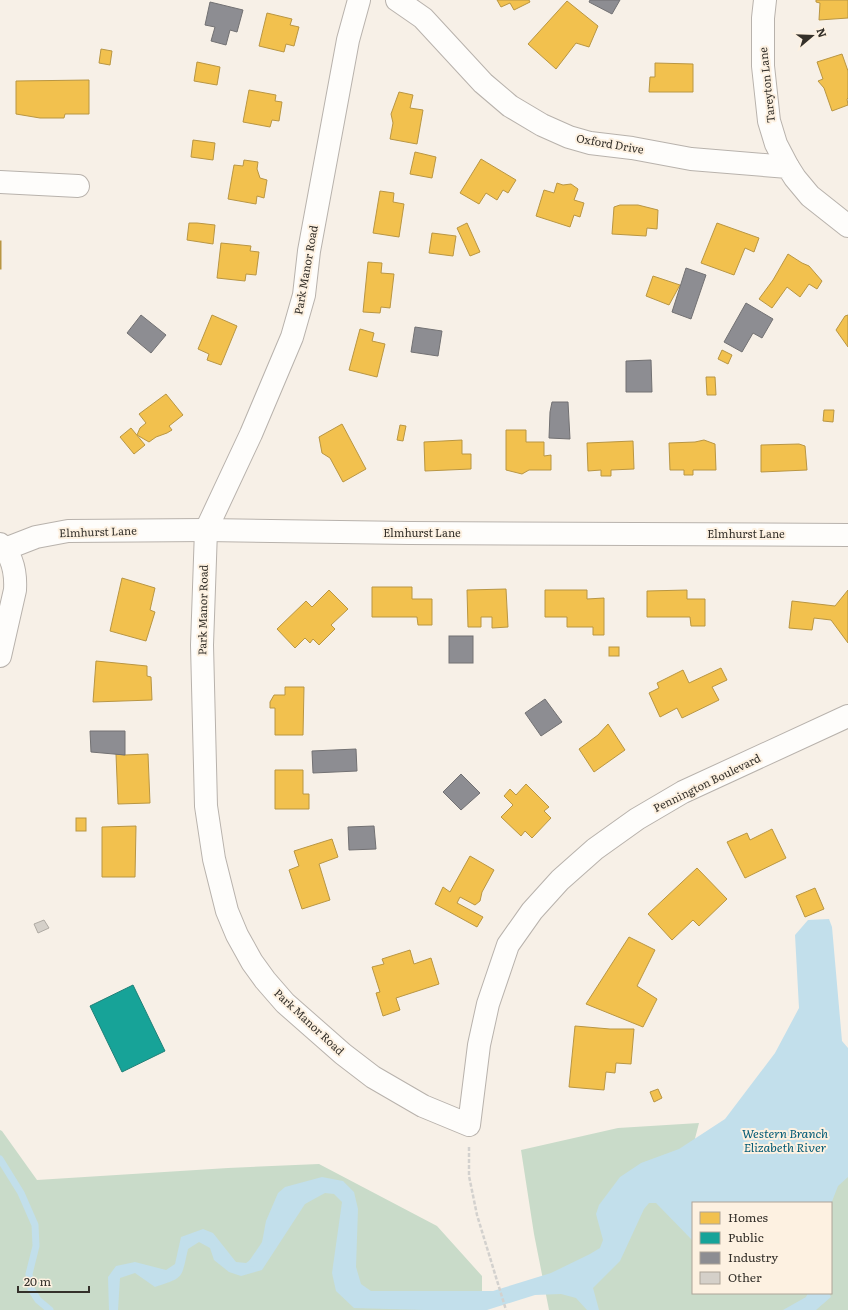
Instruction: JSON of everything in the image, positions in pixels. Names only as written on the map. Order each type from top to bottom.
[{"type":"street","name":"Park Manor Road","points":[[359,0],[348,40],[309,251],[304,295],[292,337],[206,530],[202,645],[206,806],[214,859],[227,911],[237,935],[252,962],[265,980],[286,1004],[343,1054],[373,1077],[423,1106],[469,1125]]},
{"type":"street","name":"Oxford Drive","points":[[397,0],[423,18],[483,83],[510,106],[542,125],[569,137],[590,143],[632,148],[691,159],[788,167]]},
{"type":"street","name":"Tareyton Lane","points":[[765,0],[763,18],[763,66],[769,121],[776,144],[788,167]]},
{"type":"street","points":[[788,167],[810,196],[848,226]]},
{"type":"street","points":[[0,182],[78,186]]},
{"type":"street","name":"Elmhurst Lane","points":[[2,546],[36,537],[68,531],[206,530],[409,533],[848,535]]},
{"type":"street","points":[[0,656],[16,580],[13,563],[2,546]]},
{"type":"street","name":"Pennington Boulevard","points":[[469,1125],[478,1045],[488,1004],[508,945],[532,911],[560,880],[595,849],[637,819],[683,792],[848,716]]},
{"type":"path","points":[[469,1125],[469,1176],[476,1215],[506,1310]]},
{"type":"green space","points":[[848,1107],[848,1310],[549,1310],[534,1234],[521,1150],[618,1128],[699,1123],[684,1181]]},
{"type":"green space","points":[[0,1130],[37,1180],[319,1164],[437,1226],[482,1276],[482,1310],[0,1310]]},
{"type":"water","name":"Western Branch Elizabeth River","points":[[829,919],[832,927],[842,1041],[848,1048],[848,1177],[838,1186],[832,1202],[692,1202],[692,1240],[656,1203],[649,1203],[644,1209],[620,1261],[593,1288],[599,1310],[587,1310],[576,1298],[561,1294],[535,1295],[487,1310],[424,1310],[354,1308],[336,1291],[332,1273],[342,1202],[334,1194],[325,1193],[305,1204],[262,1270],[241,1276],[229,1272],[214,1260],[210,1248],[199,1242],[188,1249],[180,1276],[172,1281],[155,1287],[135,1273],[120,1278],[118,1310],[109,1310],[108,1277],[116,1266],[135,1262],[166,1270],[175,1264],[181,1237],[203,1229],[213,1233],[236,1262],[246,1263],[260,1253],[266,1221],[278,1193],[285,1187],[322,1177],[343,1181],[354,1192],[358,1209],[356,1267],[361,1284],[371,1291],[493,1291],[551,1273],[590,1254],[600,1248],[603,1240],[596,1214],[599,1205],[620,1177],[641,1163],[679,1149],[725,1119],[775,1053],[799,1008],[795,935],[808,920]]},
{"type":"water","points":[[808,1294],[830,1294],[831,1297],[816,1310],[783,1310],[806,1297]]},
{"type":"building: Homes","points":[[497,0],[529,0],[530,2],[514,10],[510,3],[501,7]]},
{"type":"building: Homes","points":[[816,0],[848,0],[848,18],[819,20],[820,3],[816,2]]},
{"type":"building: Homes","points":[[567,1],[598,26],[589,47],[576,43],[556,69],[528,44]]},
{"type":"building: Homes","points":[[267,13],[292,19],[290,25],[299,27],[294,46],[286,44],[284,52],[259,46]]},
{"type":"building: Homes","points":[[101,49],[112,51],[110,65],[99,63]]},
{"type":"building: Homes","points":[[842,54],[848,71],[848,105],[832,111],[824,88],[818,81],[823,79],[817,62]]},
{"type":"building: Homes","points":[[197,62],[220,67],[217,85],[194,81]]},
{"type":"building: Homes","points":[[655,63],[693,64],[693,92],[649,92],[650,77],[655,77]]},
{"type":"building: Homes","points":[[89,80],[89,114],[65,114],[64,118],[40,118],[16,114],[16,81]]},
{"type":"building: Homes","points":[[249,90],[276,95],[275,101],[282,102],[279,121],[272,120],[270,127],[243,122]]},
{"type":"building: Homes","points":[[399,92],[413,95],[410,108],[423,110],[417,144],[390,139],[393,123],[391,114]]},
{"type":"building: Homes","points":[[193,140],[215,143],[213,160],[191,157]]},
{"type":"building: Homes","points":[[415,152],[436,157],[432,178],[410,174]]},
{"type":"building: Homes","points":[[481,159],[516,180],[508,193],[503,190],[497,200],[486,193],[479,204],[460,193]]},
{"type":"building: Homes","points":[[244,160],[258,162],[257,169],[260,178],[267,180],[264,198],[257,196],[256,204],[228,199],[234,165],[243,166]]},
{"type":"building: Homes","points":[[557,183],[563,185],[571,184],[578,189],[574,200],[584,203],[580,217],[574,215],[570,227],[536,216],[544,190],[554,193]]},
{"type":"building: Homes","points":[[380,191],[394,193],[393,202],[404,204],[399,237],[373,233]]},
{"type":"building: Homes","points":[[620,205],[638,205],[658,210],[657,229],[647,228],[646,236],[612,234],[614,207]]},
{"type":"building: Homes","points":[[189,223],[215,225],[213,244],[187,240]]},
{"type":"building: Homes","points":[[467,223],[480,252],[470,256],[457,228]]},
{"type":"building: Homes","points":[[717,223],[759,238],[754,252],[745,248],[734,275],[701,263]]},
{"type":"building: Homes","points":[[432,233],[456,236],[453,256],[429,253]]},
{"type":"building: Homes","points":[[1,241],[1,269],[0,269]]},
{"type":"building: Homes","points":[[221,243],[251,246],[250,251],[259,252],[256,275],[246,274],[245,281],[217,278]]},
{"type":"building: Homes","points":[[788,254],[809,266],[822,281],[817,289],[809,284],[800,297],[787,287],[772,308],[759,299],[773,280]]},
{"type":"building: Homes","points":[[368,262],[382,263],[381,273],[394,274],[390,308],[381,307],[380,313],[363,312]]},
{"type":"building: Homes","points":[[653,276],[680,285],[669,305],[646,296]]},
{"type":"building: Homes","points":[[212,315],[237,326],[221,365],[207,360],[209,354],[198,349]]},
{"type":"building: Homes","points":[[848,315],[848,347],[836,330],[845,316]]},
{"type":"building: Homes","points":[[360,329],[374,333],[372,341],[385,344],[377,377],[349,370]]},
{"type":"building: Homes","points":[[722,350],[732,355],[728,364],[718,359]]},
{"type":"building: Homes","points":[[706,377],[715,377],[716,395],[707,395]]},
{"type":"building: Homes","points":[[166,394],[183,415],[169,426],[172,430],[149,442],[137,435],[140,428],[146,423],[139,414]]},
{"type":"building: Homes","points":[[824,410],[834,410],[833,422],[823,421]]},
{"type":"building: Homes","points":[[342,424],[366,469],[343,482],[330,458],[322,453],[319,437]]},
{"type":"building: Homes","points":[[400,425],[406,426],[403,441],[397,440]]},
{"type":"building: Homes","points":[[131,428],[145,445],[134,454],[120,437]]},
{"type":"building: Homes","points":[[506,430],[526,430],[526,442],[544,442],[544,456],[551,455],[551,470],[529,470],[522,474],[506,470]]},
{"type":"building: Homes","points":[[462,440],[462,454],[471,454],[471,469],[425,471],[424,442]]},
{"type":"building: Homes","points":[[704,440],[715,444],[716,470],[693,470],[693,475],[684,475],[684,470],[670,470],[669,443],[695,442]]},
{"type":"building: Homes","points":[[633,441],[634,469],[611,470],[611,476],[601,476],[601,470],[588,471],[587,443]]},
{"type":"building: Homes","points":[[799,444],[805,446],[807,470],[761,472],[761,445]]},
{"type":"building: Homes","points":[[122,578],[155,588],[150,610],[155,612],[146,641],[110,631]]},
{"type":"building: Homes","points":[[372,587],[412,587],[412,599],[432,599],[432,625],[418,625],[417,617],[372,617]]},
{"type":"building: Homes","points":[[506,589],[508,627],[492,628],[492,617],[481,617],[481,627],[468,627],[467,590]]},
{"type":"building: Homes","points":[[329,590],[348,609],[331,625],[335,629],[319,645],[313,639],[310,643],[305,638],[295,648],[277,629],[306,601],[312,607]]},
{"type":"building: Homes","points":[[545,590],[587,590],[587,599],[604,598],[604,635],[593,635],[593,627],[567,627],[567,617],[545,617]]},
{"type":"building: Homes","points":[[687,590],[687,599],[705,599],[705,626],[691,626],[690,617],[647,617],[647,591]]},
{"type":"building: Homes","points":[[848,590],[848,643],[831,620],[814,618],[812,630],[789,628],[792,601],[835,606]]},
{"type":"building: Homes","points":[[609,647],[619,647],[619,656],[609,656]]},
{"type":"building: Homes","points":[[96,661],[147,666],[147,676],[151,677],[152,700],[93,702]]},
{"type":"building: Homes","points":[[721,668],[727,680],[712,687],[719,700],[682,718],[677,708],[660,717],[649,693],[659,688],[657,683],[683,670],[689,683]]},
{"type":"building: Homes","points":[[285,687],[304,687],[303,735],[275,735],[275,708],[270,708],[270,702],[274,695],[285,695]]},
{"type":"building: Homes","points":[[608,724],[625,750],[594,772],[579,749],[598,735]]},
{"type":"building: Homes","points":[[116,754],[148,754],[150,803],[118,804]]},
{"type":"building: Homes","points":[[275,770],[303,770],[303,794],[309,794],[309,809],[275,809]]},
{"type":"building: Homes","points":[[526,784],[549,807],[544,811],[551,818],[532,838],[525,831],[521,836],[501,817],[513,805],[504,796],[510,789],[516,795]]},
{"type":"building: Homes","points":[[76,818],[86,818],[86,831],[76,831]]},
{"type":"building: Homes","points":[[136,826],[135,877],[102,877],[102,827]]},
{"type":"building: Homes","points":[[772,829],[786,858],[745,878],[727,842],[747,833],[750,840]]},
{"type":"building: Homes","points":[[332,839],[338,857],[319,864],[330,900],[302,909],[289,870],[299,866],[294,851]]},
{"type":"building: Homes","points":[[470,856],[494,870],[482,892],[480,901],[475,905],[460,897],[457,903],[483,917],[477,927],[435,904],[443,887],[450,892]]},
{"type":"building: Homes","points":[[697,868],[727,899],[699,926],[693,920],[672,940],[648,914]]},
{"type":"building: Homes","points":[[815,888],[824,909],[805,917],[796,896]]},
{"type":"building: Homes","points":[[629,937],[655,950],[637,986],[657,999],[643,1027],[586,1004]]},
{"type":"building: Homes","points":[[410,950],[414,964],[431,958],[439,984],[396,998],[400,1010],[383,1016],[376,993],[380,992],[372,967],[384,964],[382,959]]},
{"type":"building: Homes","points":[[575,1026],[610,1029],[634,1029],[631,1064],[616,1063],[615,1073],[606,1072],[604,1090],[569,1087]]},
{"type":"building: Homes","points":[[658,1089],[662,1098],[654,1102],[650,1092]]},
{"type":"building: Public","points":[[133,985],[165,1051],[122,1072],[90,1006]]},
{"type":"building: Industry","points":[[590,0],[620,0],[612,14],[589,2]]},
{"type":"building: Industry","points":[[210,2],[243,10],[237,32],[230,30],[226,45],[211,41],[215,27],[205,25]]},
{"type":"building: Industry","points":[[686,268],[706,275],[691,319],[672,312]]},
{"type":"building: Industry","points":[[746,303],[773,319],[762,338],[753,333],[742,352],[724,342]]},
{"type":"building: Industry","points":[[141,315],[166,335],[151,353],[127,333]]},
{"type":"building: Industry","points":[[415,327],[442,331],[438,356],[411,352]]},
{"type":"building: Industry","points":[[651,360],[652,392],[626,392],[626,361]]},
{"type":"building: Industry","points":[[552,402],[568,402],[570,439],[549,438]]},
{"type":"building: Industry","points":[[449,636],[473,636],[473,663],[449,663]]},
{"type":"building: Industry","points":[[545,699],[562,722],[541,736],[525,713]]},
{"type":"building: Industry","points":[[90,731],[125,731],[125,755],[91,752]]},
{"type":"building: Industry","points":[[356,749],[357,771],[313,773],[312,751]]},
{"type":"building: Industry","points":[[461,774],[480,793],[461,810],[443,792]]},
{"type":"building: Industry","points":[[374,826],[376,849],[349,850],[348,827]]},
{"type":"building: Other","points":[[44,920],[49,928],[38,933],[34,924]]},
{"type":"waterway","points":[[0,1159],[21,1193],[35,1225],[36,1246],[29,1274],[31,1289],[38,1300],[50,1310]]},
{"type":"waterway","points":[[252,1263],[265,1244]]}]
